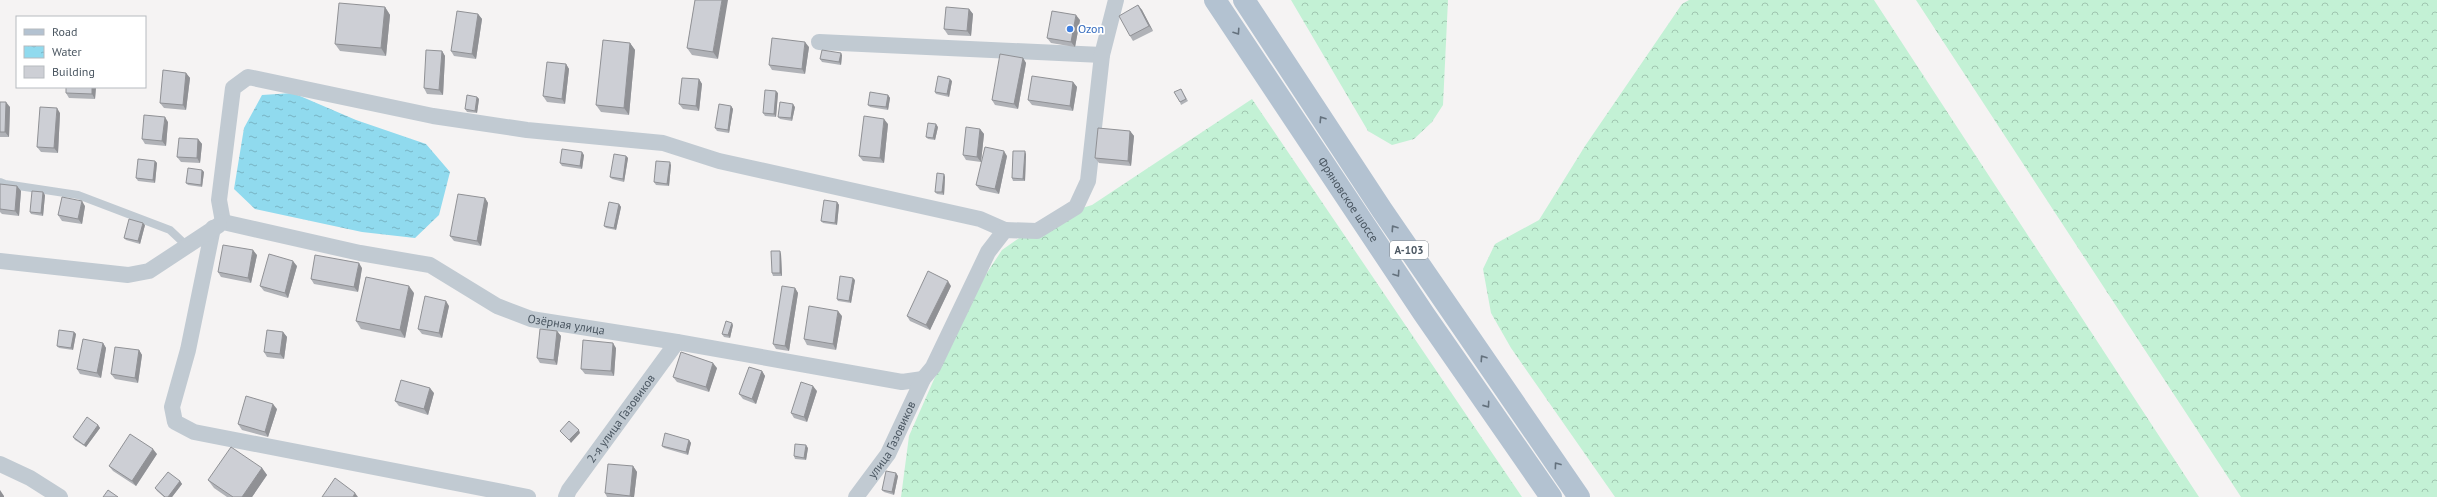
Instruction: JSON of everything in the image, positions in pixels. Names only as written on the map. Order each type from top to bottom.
[{"type":"main road","name":"Фряновское шоссе","points":[[1215,0],[1424,314],[1551,497]]},
{"type":"main road","name":"Фряновское шоссе","points":[[1244,0],[1382,210],[1579,497]]},
{"type":"street","points":[[528,497],[194,432],[174,422],[172,407],[188,350],[218,225],[219,200],[233,88],[248,77],[449,118],[527,130],[663,143],[719,161],[980,219],[1005,230],[1037,232],[1076,207],[1088,181],[1102,55],[1116,0]]},
{"type":"street","points":[[818,42],[1102,55]]},
{"type":"street","points":[[0,261],[128,275],[149,271],[218,225]]},
{"type":"street","name":"Озёрная улица","points":[[218,225],[430,265],[497,306],[531,319],[677,342],[902,382],[923,379]]},
{"type":"street","name":"улица Газовиков","points":[[856,497],[888,454],[923,379],[933,367],[988,252],[1005,230]]},
{"type":"street","name":"2-я улица Газовиков","points":[[566,497],[569,490],[677,342]]},
{"type":"street","points":[[0,464],[30,478],[60,497]]},
{"type":"lane","points":[[0,182],[5,184],[78,194],[170,230],[188,246]]},
{"type":"green space","points":[[1291,0],[1448,0],[1443,105],[1432,122],[1414,139],[1392,145],[1368,131]]},
{"type":"green space","points":[[1689,0],[1874,0],[2199,497],[1615,497],[1511,348],[1491,313],[1483,269],[1495,244],[1539,220],[1585,146],[1682,4]]},
{"type":"green space","points":[[1916,0],[2437,0],[2437,497],[2241,497]]},
{"type":"green space","points":[[1252,99],[1522,497],[901,497],[909,436],[969,300],[1002,250],[1046,219],[1092,205]]},
{"type":"water","points":[[293,93],[356,120],[426,144],[450,172],[439,215],[415,238],[362,232],[255,209],[234,189],[244,128],[262,95]]},
{"type":"building","points":[[695,0],[722,0],[713,52],[687,48]]},
{"type":"building","points":[[339,3],[385,7],[381,48],[335,44]]},
{"type":"building","points":[[1138,5],[1149,26],[1130,36],[1119,16]]},
{"type":"building","points":[[946,7],[969,9],[967,31],[944,29]]},
{"type":"building","points":[[457,11],[478,14],[472,54],[451,51]]},
{"type":"building","points":[[1052,11],[1076,15],[1071,42],[1047,38]]},
{"type":"building","points":[[772,38],[805,42],[802,69],[769,65]]},
{"type":"building","points":[[603,40],[630,43],[624,108],[596,105]]},
{"type":"building","points":[[426,50],[442,51],[439,90],[424,88]]},
{"type":"building","points":[[822,50],[841,53],[839,62],[820,59]]},
{"type":"building","points":[[1000,54],[1023,58],[1014,104],[992,100]]},
{"type":"building","points":[[547,62],[566,64],[562,99],[543,96]]},
{"type":"building","points":[[163,70],[186,73],[183,105],[160,103]]},
{"type":"building","points":[[938,76],[950,79],[947,94],[935,92]]},
{"type":"building","points":[[1032,76],[1073,82],[1070,106],[1028,100]]},
{"type":"building","points":[[682,78],[699,79],[696,106],[679,104]]},
{"type":"building","points":[[66,88],[92,88],[92,94],[66,93]]},
{"type":"building","points":[[1181,89],[1186,99],[1180,102],[1174,92]]},
{"type":"building","points":[[765,90],[776,91],[774,114],[763,113]]},
{"type":"building","points":[[870,92],[888,95],[886,107],[868,105]]},
{"type":"building","points":[[467,95],[477,97],[475,111],[465,109]]},
{"type":"building","points":[[0,102],[6,102],[5,132],[0,132]]},
{"type":"building","points":[[780,102],[793,104],[791,118],[778,117]]},
{"type":"building","points":[[719,104],[731,106],[728,130],[715,128]]},
{"type":"building","points":[[40,107],[57,108],[54,148],[37,147]]},
{"type":"building","points":[[144,115],[165,117],[162,141],[142,139]]},
{"type":"building","points":[[864,116],[884,119],[880,158],[859,156]]},
{"type":"building","points":[[928,123],[936,124],[933,138],[926,137]]},
{"type":"building","points":[[966,127],[980,129],[977,157],[963,155]]},
{"type":"building","points":[[1098,128],[1130,131],[1128,161],[1095,158]]},
{"type":"building","points":[[179,138],[198,139],[197,158],[177,157]]},
{"type":"building","points":[[985,147],[1004,151],[995,189],[976,185]]},
{"type":"building","points":[[562,149],[582,152],[580,166],[560,163]]},
{"type":"building","points":[[1013,151],[1025,151],[1023,179],[1012,178]]},
{"type":"building","points":[[614,154],[626,156],[623,179],[610,177]]},
{"type":"building","points":[[138,159],[155,161],[153,180],[136,178]]},
{"type":"building","points":[[656,161],[670,162],[667,184],[654,182]]},
{"type":"building","points":[[188,168],[202,170],[201,185],[186,183]]},
{"type":"building","points":[[937,173],[944,174],[942,192],[935,192]]},
{"type":"building","points":[[0,184],[17,186],[15,211],[0,209]]},
{"type":"building","points":[[32,191],[43,192],[41,213],[30,212]]},
{"type":"building","points":[[458,194],[485,198],[477,241],[450,236]]},
{"type":"building","points":[[62,197],[82,201],[78,219],[58,215]]},
{"type":"building","points":[[824,200],[837,202],[835,223],[821,221]]},
{"type":"building","points":[[609,202],[619,204],[614,228],[604,226]]},
{"type":"building","points":[[129,219],[143,223],[138,241],[124,238]]},
{"type":"building","points":[[223,245],[253,250],[248,278],[218,272]]},
{"type":"building","points":[[771,251],[780,251],[780,273],[772,273]]},
{"type":"building","points":[[269,254],[293,261],[285,293],[260,286]]},
{"type":"building","points":[[315,255],[359,263],[354,287],[311,279]]},
{"type":"building","points":[[928,271],[948,281],[926,325],[907,316]]},
{"type":"building","points":[[840,276],[853,278],[849,301],[837,299]]},
{"type":"building","points":[[366,277],[409,286],[400,330],[356,321]]},
{"type":"building","points":[[782,286],[795,288],[785,346],[773,344]]},
{"type":"building","points":[[425,296],[446,301],[439,333],[418,329]]},
{"type":"building","points":[[809,306],[838,311],[833,344],[804,339]]},
{"type":"building","points":[[726,321],[732,323],[728,335],[722,334]]},
{"type":"building","points":[[540,329],[557,331],[554,360],[537,358]]},
{"type":"building","points":[[59,330],[74,332],[71,348],[57,346]]},
{"type":"building","points":[[267,330],[283,332],[280,354],[264,352]]},
{"type":"building","points":[[83,339],[103,343],[97,373],[77,369]]},
{"type":"building","points":[[583,340],[613,343],[611,371],[581,369]]},
{"type":"building","points":[[115,347],[139,350],[135,378],[111,374]]},
{"type":"building","points":[[681,352],[713,363],[706,387],[673,377]]},
{"type":"building","points":[[749,367],[762,371],[752,399],[739,394]]},
{"type":"building","points":[[401,380],[430,388],[424,409],[395,401]]},
{"type":"building","points":[[801,382],[813,386],[804,417],[791,413]]},
{"type":"building","points":[[246,396],[273,404],[265,432],[238,424]]},
{"type":"building","points":[[87,417],[98,425],[84,445],[73,437]]},
{"type":"building","points":[[569,421],[579,430],[569,440],[560,431]]},
{"type":"building","points":[[665,433],[689,440],[686,452],[662,446]]},
{"type":"building","points":[[130,434],[153,449],[132,481],[109,466]]},
{"type":"building","points":[[795,444],[806,445],[804,458],[794,456]]},
{"type":"building","points":[[231,447],[262,468],[242,497],[233,497],[208,480]]},
{"type":"building","points":[[608,464],[633,466],[630,496],[605,493]]},
{"type":"building","points":[[886,471],[896,473],[892,492],[882,490]]},
{"type":"building","points":[[168,472],[180,481],[168,497],[165,497],[155,488]]},
{"type":"building","points":[[335,478],[355,493],[353,497],[322,497]]},
{"type":"building","points":[[108,490],[118,497],[103,497]]},
{"type":"place","name":"Ozon","points":[[1070,29]]}]
